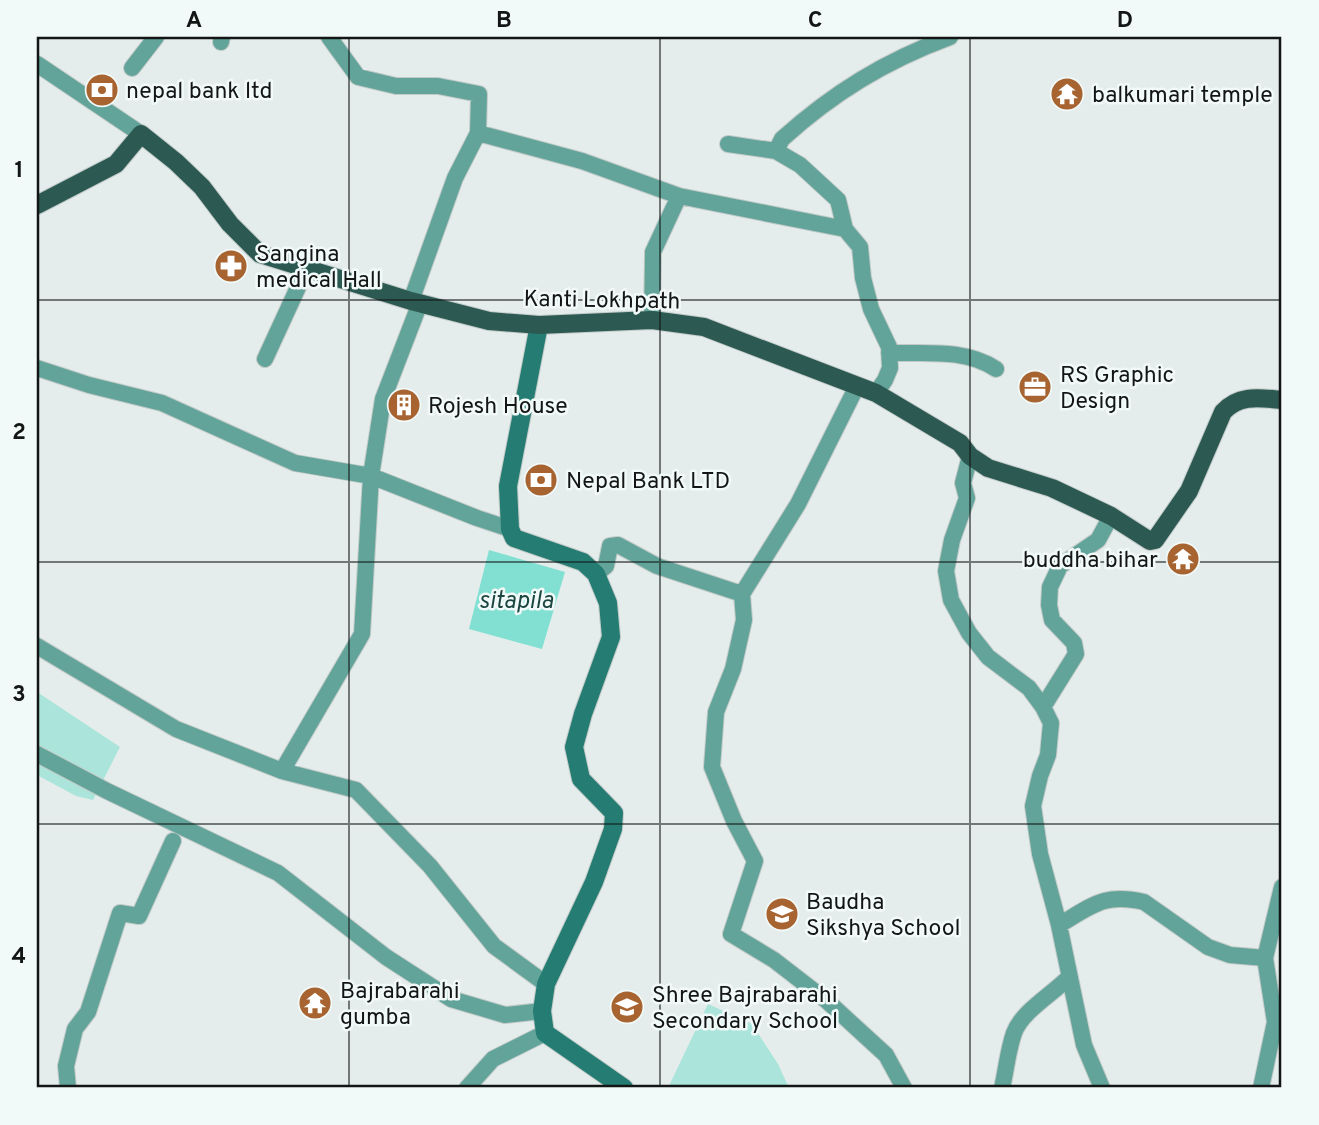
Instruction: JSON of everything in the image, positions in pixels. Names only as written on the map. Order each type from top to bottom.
[{"type":"main road","points":[[37,205],[116,164],[141,134]]},
{"type":"main road","name":"Kanti Lokhpath","points":[[141,134],[202,187],[230,224],[260,254],[306,270],[489,321],[539,325],[652,320],[704,327],[876,393],[960,443],[970,456],[988,468],[1052,488],[1111,516],[1150,541],[1155,540],[1189,491],[1223,412],[1229,405],[1240,399],[1282,400]]},
{"type":"street","points":[[132,68],[156,37]]},
{"type":"street","points":[[282,771],[362,634],[371,475],[383,399],[455,178],[478,132],[479,94],[438,86],[396,86],[358,77],[329,37]]},
{"type":"street","points":[[776,151],[782,139],[848,86],[902,55],[950,37]]},
{"type":"street","points":[[37,64],[141,134]]},
{"type":"street","points":[[478,132],[582,161],[679,197],[845,229]]},
{"type":"street","points":[[728,144],[776,151],[800,165],[838,200],[845,229],[860,247],[863,278],[871,309],[882,329],[889,353],[890,368],[876,393]]},
{"type":"street","points":[[652,320],[653,252],[679,197]]},
{"type":"street","points":[[265,359],[306,270]]},
{"type":"street","points":[[539,325],[508,486],[510,529],[514,538],[583,562],[596,574],[608,603],[611,637],[574,747],[581,779],[614,813],[613,829],[594,882],[546,984],[542,1011],[545,1033],[624,1088]]},
{"type":"street","points":[[889,353],[962,355],[986,362],[996,369]]},
{"type":"street","points":[[37,368],[89,385],[162,403],[295,463],[371,475],[477,519],[510,529]]},
{"type":"street","points":[[856,386],[798,504],[742,594],[744,620],[733,669],[716,712],[712,767],[734,821],[755,861],[731,934],[774,960],[827,1001],[886,1055],[904,1088]]},
{"type":"street","points":[[970,456],[963,483],[967,498],[952,540],[946,571],[951,600],[969,633],[988,657],[1029,688],[1051,723],[1048,755],[1033,807],[1040,855],[1059,925],[1084,1045],[1102,1088]]},
{"type":"street","points":[[1043,707],[1076,654],[1074,643],[1052,620],[1048,606],[1050,587],[1060,566],[1098,540],[1111,516]]},
{"type":"street","points":[[596,574],[606,566],[610,545],[618,545],[657,566],[742,594]]},
{"type":"street","points":[[37,646],[176,729],[282,771],[356,790],[430,866],[494,946],[546,984]]},
{"type":"street","points":[[37,754],[107,791],[278,873],[386,957],[451,999],[505,1015],[542,1011]]},
{"type":"street","points":[[68,1088],[66,1066],[75,1029],[88,1012],[120,913],[139,916],[173,841]]},
{"type":"street","points":[[1261,1088],[1275,1022],[1265,958],[1282,887]]},
{"type":"street","points":[[1059,925],[1109,898],[1132,900],[1144,902],[1208,947],[1230,955],[1265,958]]},
{"type":"street","points":[[1003,1088],[1015,1031],[1035,1006],[1069,977]]},
{"type":"street","points":[[467,1088],[493,1059],[545,1033]]},
{"type":"shaded area","points":[[37,692],[120,747],[93,800],[76,796],[37,775]]},
{"type":"shaded area","points":[[708,1004],[752,1024],[778,1064],[789,1088],[668,1088]]},
{"type":"water","name":"sitapila","points":[[489,550],[565,572],[542,649],[469,629]]},
{"type":"place","name":"nepal bank ltd","points":[[102,90]]},
{"type":"place","name":"balkumari temple","points":[[1067,94]]},
{"type":"place","name":"Sangina medical Hall","points":[[231,266]]},
{"type":"place","name":"RS Graphic Design","points":[[1035,387]]},
{"type":"place","name":"Rojesh House","points":[[404,405]]},
{"type":"place","name":"Nepal Bank LTD","points":[[541,480]]},
{"type":"place","name":"buddha bihar","points":[[1183,559]]},
{"type":"place","name":"Baudha Sikshya School","points":[[782,914]]},
{"type":"place","name":"Bajrabarahi gumba","points":[[315,1003]]},
{"type":"place","name":"Shree Bajrabarahi Secondary School","points":[[627,1007]]}]
